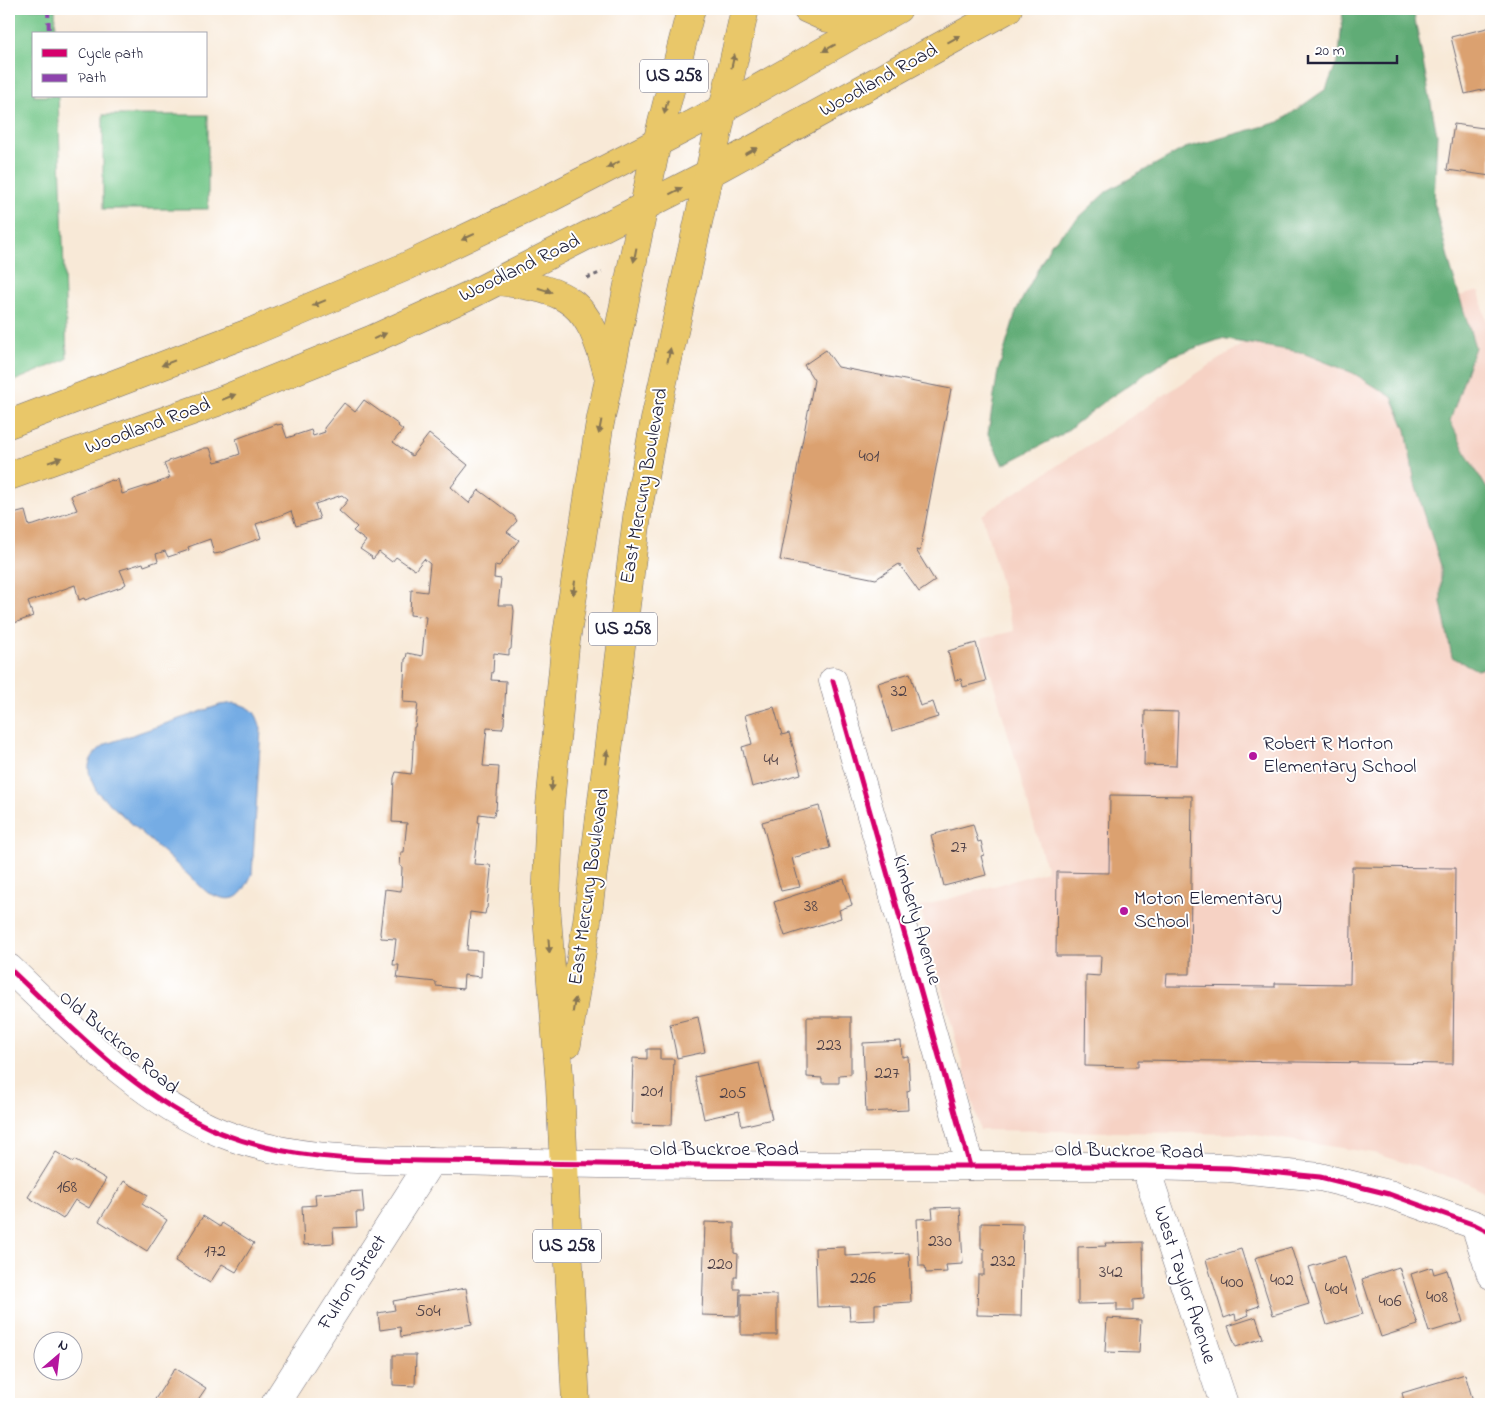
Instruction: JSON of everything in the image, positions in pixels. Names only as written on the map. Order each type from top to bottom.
[{"type":"main road","name":"East Mercury Boulevard","points":[[576,1404],[562,1164],[560,1087],[546,903],[550,805],[565,646],[591,477],[656,142],[691,9]]},
{"type":"main road","name":"East Mercury Boulevard","points":[[560,1087],[587,921],[638,510],[656,414],[745,9]]},
{"type":"main road","points":[[807,9],[827,18],[871,24]]},
{"type":"main road","points":[[9,424],[251,332],[405,267],[550,198],[722,109],[898,9]]},
{"type":"main road","name":"Woodland Road","points":[[9,476],[229,398],[373,339],[497,281],[708,174],[1008,9]]},
{"type":"main road","points":[[497,281],[545,290],[561,295],[576,305],[595,332],[609,380]]},
{"type":"street","name":"Kimberly Avenue","points":[[834,681],[970,1166]]},
{"type":"street","name":"Old Buckroe Road","points":[[9,968],[130,1079],[176,1112],[200,1124],[246,1142],[298,1154],[357,1160],[562,1164],[1230,1168],[1320,1177],[1389,1194],[1483,1229]]},
{"type":"street","name":"Fulton Street","points":[[275,1404],[432,1161]]},
{"type":"street","name":"West Taylor Avenue","points":[[1145,1166],[1224,1404]]},
{"type":"street","points":[[1483,1229],[1491,1275]]},
{"type":"path","points":[[584,280],[585,270]]},
{"type":"shaded area","name":"Robert R Morton Elementary School","points":[[1349,276],[1362,320],[1479,291],[1491,340],[1491,1195],[1468,1183],[1374,1153],[1249,1134],[980,1130],[920,907],[1047,871],[981,639],[1014,631],[982,515]]},
{"type":"green space","points":[[9,9],[55,9],[56,32],[32,32],[32,98],[58,98],[67,359],[9,383]]},
{"type":"green space","points":[[1343,9],[1413,9],[1437,135],[1434,203],[1451,269],[1475,347],[1450,421],[1469,459],[1491,495],[1491,666],[1477,670],[1452,657],[1441,602],[1441,566],[1415,484],[1406,430],[1392,397],[1353,373],[1300,352],[1221,339],[1172,356],[1108,399],[1061,435],[1003,465],[988,434],[998,371],[1017,309],[1051,244],[1107,191],[1185,148],[1279,122],[1326,89],[1339,57]]},
{"type":"green space","points":[[103,115],[208,115],[208,209],[103,209]]},
{"type":"water","points":[[235,703],[253,711],[261,729],[252,874],[240,894],[230,899],[208,893],[97,792],[90,777],[89,765],[94,755],[106,744],[220,705]]},
{"type":"building","points":[[1491,27],[1491,88],[1465,94],[1451,37]]},
{"type":"building","points":[[1454,124],[1491,129],[1491,176],[1447,170]]},
{"type":"building","points":[[826,350],[838,367],[951,389],[920,551],[916,550],[935,581],[919,592],[899,564],[876,579],[780,560],[814,380],[804,365]]},
{"type":"building","points":[[364,400],[399,425],[403,430],[393,442],[412,456],[429,434],[468,465],[451,487],[469,503],[479,490],[514,516],[517,521],[507,532],[519,540],[499,566],[495,565],[494,578],[501,579],[498,605],[513,605],[514,611],[509,655],[494,653],[491,680],[506,681],[504,724],[502,729],[487,728],[483,766],[499,767],[496,810],[494,816],[479,814],[474,864],[490,865],[491,870],[485,914],[470,912],[467,950],[482,951],[481,977],[464,975],[463,989],[436,986],[436,982],[397,978],[399,965],[393,965],[396,939],[381,938],[380,933],[385,889],[401,891],[401,852],[404,852],[407,823],[392,822],[394,778],[396,772],[411,774],[412,767],[414,727],[418,703],[403,702],[405,659],[407,653],[422,656],[426,617],[410,615],[411,590],[427,592],[430,564],[424,559],[415,570],[396,557],[392,562],[379,552],[373,559],[371,558],[360,549],[366,541],[353,531],[357,527],[339,511],[348,500],[342,495],[315,504],[320,519],[296,526],[291,511],[256,524],[261,538],[220,553],[214,554],[210,539],[188,547],[189,550],[168,557],[165,551],[156,554],[158,561],[144,566],[143,563],[120,570],[126,584],[85,600],[84,598],[79,600],[75,585],[28,602],[33,616],[9,625],[9,515],[25,511],[29,526],[37,524],[77,510],[71,496],[76,493],[118,479],[122,494],[162,481],[170,478],[164,464],[169,461],[205,448],[210,448],[215,462],[223,460],[240,454],[236,439],[277,424],[282,424],[287,438],[311,430],[313,436],[325,432],[324,428],[344,403],[355,412]]},
{"type":"building","points":[[976,643],[986,681],[963,687],[961,679],[955,680],[948,651]]},
{"type":"building","points":[[910,673],[920,706],[933,702],[938,717],[892,731],[878,683]]},
{"type":"building","points":[[774,707],[782,735],[789,733],[801,774],[752,787],[742,747],[752,744],[745,715]]},
{"type":"building","points":[[1145,711],[1178,712],[1176,766],[1144,765]]},
{"type":"building","name":"Moton Elementary School","points":[[1110,795],[1192,796],[1190,974],[1167,974],[1166,986],[1275,987],[1275,983],[1350,984],[1352,867],[1455,868],[1453,1064],[1138,1060],[1138,1067],[1085,1066],[1086,975],[1100,976],[1101,956],[1056,956],[1057,872],[1109,873]]},
{"type":"building","points":[[819,806],[830,848],[792,858],[800,887],[781,891],[762,822]]},
{"type":"building","points":[[973,824],[978,842],[981,841],[984,855],[981,856],[986,875],[944,886],[931,835]]},
{"type":"building","points":[[844,879],[852,905],[839,910],[841,918],[785,936],[774,902]]},
{"type":"building","points":[[698,1017],[705,1052],[677,1058],[670,1024]]},
{"type":"building","points":[[807,1017],[851,1017],[851,1074],[839,1075],[839,1083],[822,1083],[822,1078],[807,1077]]},
{"type":"building","points":[[901,1041],[902,1057],[908,1056],[910,1090],[907,1091],[908,1110],[866,1112],[863,1043]]},
{"type":"building","points":[[647,1049],[660,1049],[660,1059],[674,1059],[672,1125],[631,1124],[633,1058],[647,1059]]},
{"type":"building","points":[[759,1063],[772,1119],[742,1126],[739,1111],[704,1119],[695,1077]]},
{"type":"building","points":[[56,1152],[73,1162],[74,1160],[106,1179],[89,1208],[75,1200],[63,1219],[28,1197]]},
{"type":"building","points":[[124,1181],[148,1195],[142,1204],[167,1220],[147,1251],[99,1221]]},
{"type":"building","points":[[362,1191],[364,1212],[356,1212],[357,1227],[333,1228],[334,1243],[304,1245],[302,1206],[316,1205],[315,1194]]},
{"type":"building","points":[[960,1207],[963,1264],[946,1265],[947,1272],[926,1273],[925,1266],[919,1266],[917,1219],[933,1218],[932,1208]]},
{"type":"building","points":[[203,1216],[220,1227],[222,1223],[254,1243],[236,1272],[222,1264],[210,1283],[175,1261]]},
{"type":"building","points":[[705,1222],[734,1223],[734,1253],[738,1254],[737,1277],[734,1277],[734,1289],[740,1289],[739,1316],[702,1315]]},
{"type":"building","points":[[981,1223],[1023,1224],[1021,1316],[977,1315],[978,1275],[984,1275]]},
{"type":"building","points":[[1143,1242],[1144,1299],[1133,1300],[1133,1311],[1117,1311],[1117,1303],[1078,1304],[1078,1247],[1106,1246],[1105,1243]]},
{"type":"building","points":[[845,1247],[845,1256],[909,1253],[911,1302],[875,1304],[875,1320],[850,1321],[849,1306],[817,1307],[815,1248]]},
{"type":"building","points":[[1291,1247],[1309,1304],[1273,1315],[1255,1258]]},
{"type":"building","points":[[1241,1249],[1259,1306],[1247,1310],[1249,1315],[1236,1320],[1235,1314],[1224,1318],[1206,1260]]},
{"type":"building","points":[[1345,1256],[1363,1314],[1327,1325],[1309,1267]]},
{"type":"building","points":[[1399,1267],[1418,1325],[1381,1337],[1362,1279]]},
{"type":"building","points":[[1432,1267],[1434,1274],[1447,1270],[1463,1322],[1429,1332],[1411,1274]]},
{"type":"building","points":[[466,1288],[472,1324],[401,1337],[400,1327],[380,1330],[378,1313],[395,1310],[393,1301]]},
{"type":"building","points":[[741,1294],[777,1295],[777,1335],[741,1335]]},
{"type":"building","points":[[1256,1317],[1263,1338],[1236,1347],[1228,1326]]},
{"type":"building","points":[[1107,1318],[1141,1320],[1139,1353],[1105,1352]]},
{"type":"building","points":[[393,1355],[416,1355],[415,1386],[393,1385]]},
{"type":"building","points":[[175,1368],[206,1388],[195,1404],[152,1404]]},
{"type":"building","points":[[1465,1374],[1474,1404],[1405,1404],[1402,1393]]},
{"type":"marked path","points":[[48,9],[49,32]]},
{"type":"cycle path","points":[[833,681],[970,1166]]},
{"type":"cycle path","points":[[9,968],[108,1061],[163,1102],[191,1119],[221,1133],[246,1142],[295,1153],[371,1160],[613,1164],[1229,1168],[1320,1177],[1389,1194],[1475,1225],[1491,1233]]},
{"type":"place","name":"Robert R Morton Elementary School","points":[[1253,756]]},
{"type":"place","name":"Moton Elementary School","points":[[1124,911]]}]
